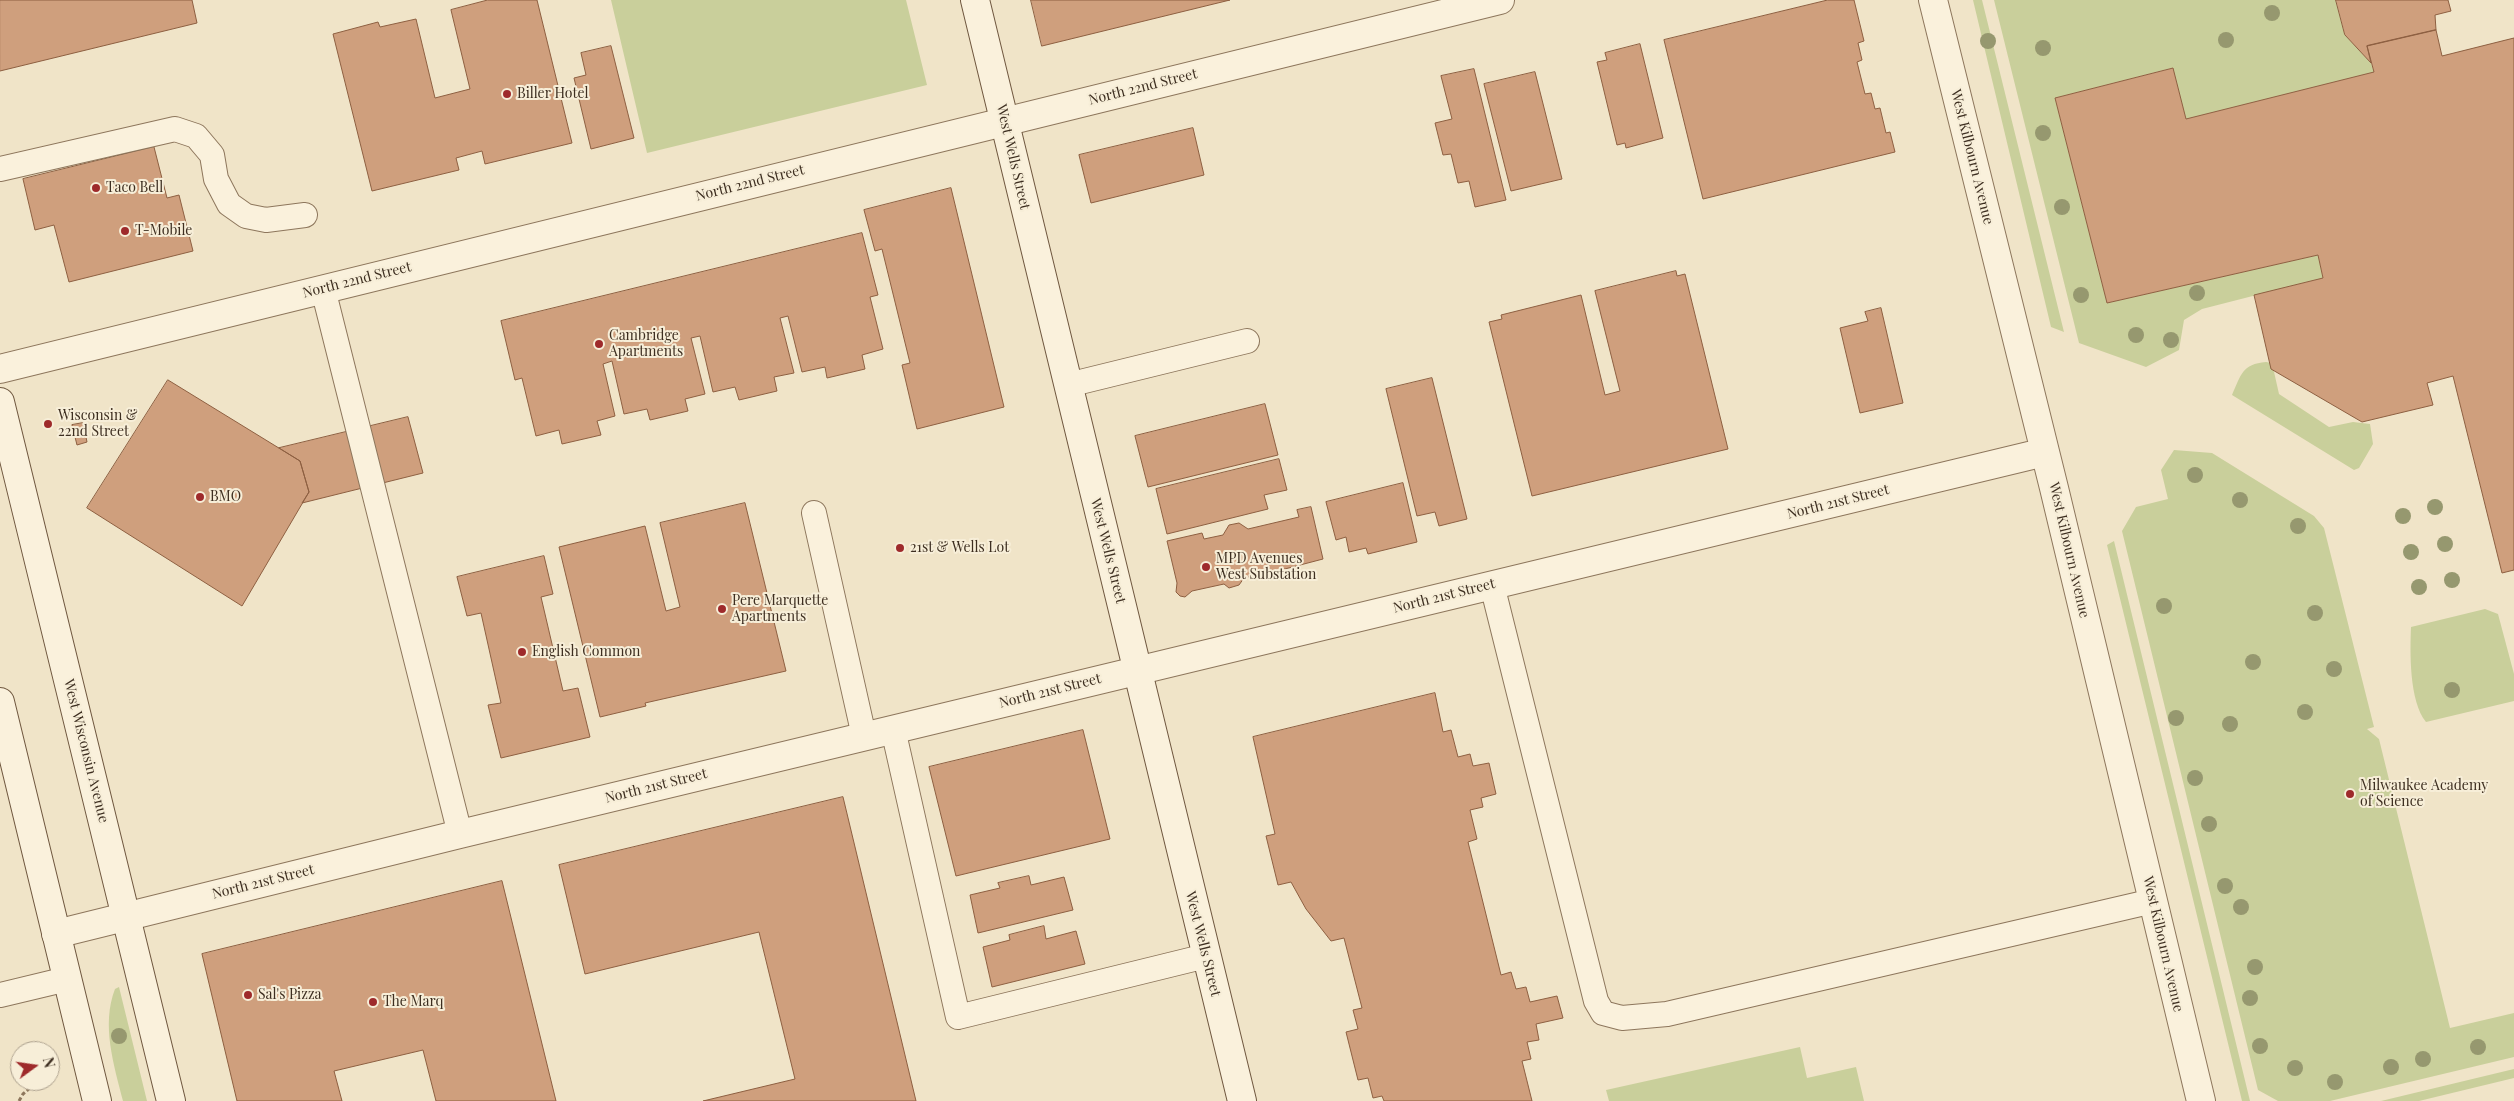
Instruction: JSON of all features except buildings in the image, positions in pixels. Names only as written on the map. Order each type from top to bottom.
[{"type":"street","name":"West Wells Street","points":[[975,0],[1242,1101]]},
{"type":"street","name":"North 22nd Street","points":[[0,369],[1500,0]]},
{"type":"street","name":"West Kilbourn Avenue","points":[[1933,0],[2045,452],[2201,1101]]},
{"type":"street","name":"West Wisconsin Avenue","points":[[0,402],[171,1101]]},
{"type":"street","name":"North 21st Street","points":[[56,934],[1136,670],[2045,452]]},
{"type":"street","points":[[0,702],[97,1101]]},
{"type":"lane","points":[[0,169],[175,129],[196,136],[212,155],[216,178],[229,204],[246,216],[266,220],[305,215]]},
{"type":"lane","points":[[323,289],[460,834]]},
{"type":"lane","points":[[1068,385],[1247,341]]},
{"type":"lane","points":[[814,513],[864,736]]},
{"type":"lane","points":[[1492,585],[1596,1001],[1603,1014],[1622,1018],[1667,1014],[2153,901]]},
{"type":"lane","points":[[893,730],[958,1017],[1206,956]]},
{"type":"lane","points":[[0,995],[67,979]]},
{"type":"path","points":[[19,1101],[26,1091]]},
{"type":"green space","points":[[611,0],[906,0],[927,85],[647,153]]},
{"type":"green space","points":[[1973,0],[1982,0],[2064,332],[2051,327]]},
{"type":"green space","points":[[1994,0],[2336,0],[2345,35],[2371,63],[2374,72],[2186,119],[2172,68],[2055,98],[2107,303],[2318,255],[2323,278],[2202,309],[2184,320],[2179,350],[2146,367],[2079,343]]},
{"type":"green space","points":[[2266,362],[2272,363],[2279,394],[2329,427],[2353,422],[2370,424],[2373,444],[2359,468],[2354,470],[2232,395],[2240,376],[2247,368]]},
{"type":"green space","points":[[2174,450],[2212,453],[2314,516],[2324,528],[2374,727],[2367,729],[2379,739],[2450,1028],[2514,1013],[2514,1057],[2330,1101],[2278,1101],[2258,1090],[2122,531],[2136,507],[2168,499],[2161,470]]},
{"type":"green space","points":[[2114,541],[2250,1101],[2242,1101],[2107,545]]},
{"type":"green space","points":[[2485,609],[2498,614],[2514,674],[2514,701],[2426,722],[2416,702],[2411,663],[2411,627]]},
{"type":"green space","points":[[119,987],[147,1101],[123,1101],[116,1073],[110,1045],[109,1017],[115,989]]},
{"type":"green space","points":[[1800,1047],[1807,1078],[1856,1067],[1864,1101],[1609,1101],[1606,1090]]},
{"type":"green space","points":[[2514,1069],[2514,1078],[2419,1101],[2381,1101]]},
{"type":"place","name":"Biller Hotel","points":[[507,94]]},
{"type":"place","name":"Taco Bell","points":[[96,188]]},
{"type":"place","name":"T-Mobile","points":[[125,231]]},
{"type":"place","name":"Cambridge Apartments","points":[[599,344]]},
{"type":"place","name":"Wisconsin & 22nd Street","points":[[48,424]]},
{"type":"place","name":"BMO","points":[[200,497]]},
{"type":"place","name":"21st & Wells Lot","points":[[900,548]]},
{"type":"place","name":"MPD Avenues West Substation","points":[[1206,567]]},
{"type":"place","name":"Pere Marquette Apartments","points":[[722,609]]},
{"type":"place","name":"English Common","points":[[522,652]]},
{"type":"place","name":"Milwaukee Academy of Science","points":[[2350,794]]},
{"type":"place","name":"Sal's Pizza","points":[[248,995]]},
{"type":"place","name":"The Marq","points":[[373,1002]]}]
